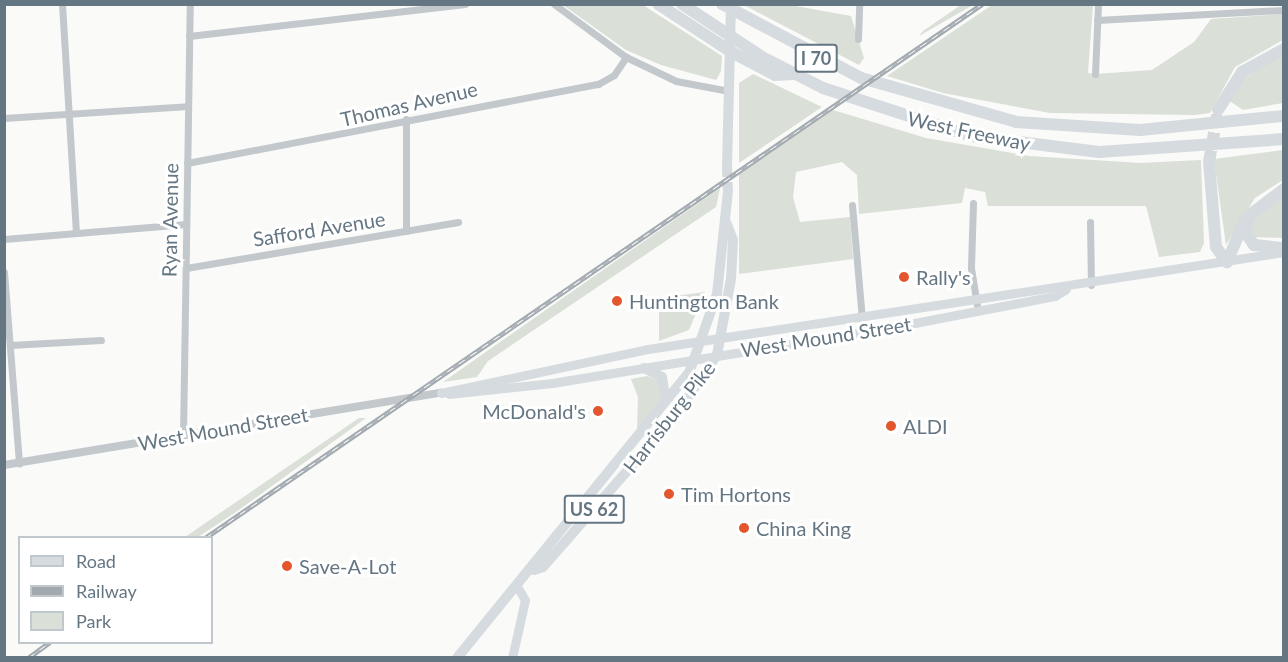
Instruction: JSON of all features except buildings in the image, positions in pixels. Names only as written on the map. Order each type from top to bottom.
[{"type":"highway","points":[[658,4],[689,26],[775,75],[795,74]]},
{"type":"highway","name":"West Freeway","points":[[722,4],[828,64],[917,98],[1016,122],[1077,129],[1187,127],[1284,116]]},
{"type":"highway","name":"West Freeway","points":[[686,8],[795,74],[897,115],[1038,147],[1184,150],[1284,139]]},
{"type":"highway","points":[[1218,110],[1242,72],[1284,49]]},
{"type":"highway","points":[[1209,162],[1216,247],[1227,262]]},
{"type":"highway","points":[[1227,262],[1235,234],[1250,215],[1284,189]]},
{"type":"highway","points":[[1250,215],[1248,240],[1284,248]]},
{"type":"main road","points":[[727,167],[731,4]]},
{"type":"main road","name":"US 62","points":[[703,340],[717,294],[728,192]]},
{"type":"main road","name":"US 62","points":[[722,337],[733,240],[726,221]]},
{"type":"main road","name":"West Mound Street","points":[[441,393],[703,340],[976,297],[1066,289],[1284,252]]},
{"type":"main road","name":"West Mound Street","points":[[441,393],[644,368],[863,332],[978,311],[1066,289]]},
{"type":"main road","name":"Harrisburg Pike","points":[[457,657],[534,570],[543,567],[657,437],[717,355],[722,337]]},
{"type":"main road","name":"Harrisburg Pike","points":[[534,570],[536,558],[663,409],[697,359],[703,340]]},
{"type":"main road","points":[[644,368],[658,372],[667,384],[663,409]]},
{"type":"main road","points":[[512,657],[525,600],[518,588]]},
{"type":"street","points":[[62,4],[76,233]]},
{"type":"street","name":"Ryan Avenue","points":[[183,436],[190,4]]},
{"type":"street","points":[[189,36],[465,4]]},
{"type":"street","points":[[554,4],[626,57],[676,81],[729,91]]},
{"type":"street","points":[[858,39],[859,4]]},
{"type":"street","points":[[1095,74],[1098,4]]},
{"type":"street","points":[[1214,4],[1214,15]]},
{"type":"street","points":[[1097,20],[1284,10]]},
{"type":"street","name":"Thomas Avenue","points":[[187,163],[372,130],[406,119],[597,84],[614,75],[626,57]]},
{"type":"street","points":[[4,118],[188,106]]},
{"type":"street","points":[[406,119],[406,231]]},
{"type":"street","points":[[973,203],[978,311]]},
{"type":"street","points":[[852,205],[863,332]]},
{"type":"street","name":"Safford Avenue","points":[[186,268],[458,222]]},
{"type":"street","points":[[1090,222],[1091,285]]},
{"type":"street","points":[[4,239],[186,225]]},
{"type":"street","points":[[4,272],[19,463]]},
{"type":"street","points":[[10,345],[101,340]]},
{"type":"street","name":"West Mound Street","points":[[4,465],[441,393]]},
{"type":"green space","points":[[563,5],[643,5],[722,56],[721,71],[716,80],[661,65],[626,50]]},
{"type":"green space","points":[[744,5],[790,5],[851,16],[864,58],[859,65]]},
{"type":"green space","points":[[961,5],[973,5],[919,36],[923,31]]},
{"type":"green space","points":[[992,5],[1093,5],[1088,73],[1095,74],[1152,70],[1194,42],[1211,19],[1283,14],[1283,40],[1235,67],[1210,113],[1195,115],[1050,113],[943,93],[887,76]]},
{"type":"green space","points":[[1283,54],[1283,103],[1243,110],[1228,100],[1246,77]]},
{"type":"green space","points":[[753,74],[822,107],[739,163],[739,83]]},
{"type":"green space","points":[[833,110],[926,138],[1029,156],[1140,163],[1201,160],[1204,243],[1200,252],[1159,257],[1146,206],[988,206],[985,192],[965,188],[962,203],[859,214],[857,175],[842,162],[796,172],[793,197],[800,222],[850,217],[853,259],[739,274],[739,174]]},
{"type":"green space","points":[[1283,150],[1283,180],[1255,198],[1226,245],[1214,159]]},
{"type":"green space","points":[[720,188],[716,207],[488,361],[477,377],[443,382]]},
{"type":"green space","points":[[1283,196],[1283,238],[1251,237],[1253,219]]},
{"type":"green space","points":[[705,292],[689,330],[659,341],[659,298]]},
{"type":"green space","points":[[647,376],[660,381],[661,403],[637,429],[638,397],[631,379]]},
{"type":"green space","points":[[359,418],[366,418],[200,536],[186,536]]},
{"type":"tunnel","points":[[1209,162],[1218,110]]},
{"type":"tunnel","points":[[727,167],[728,191]]},
{"type":"railway","points":[[208,536],[982,4]]},
{"type":"railway","points":[[28,658],[47,644]]},
{"type":"place","name":"Rally's","points":[[904,277]]},
{"type":"place","name":"Huntington Bank","points":[[617,301]]},
{"type":"place","name":"McDonald's","points":[[598,411]]},
{"type":"place","name":"ALDI","points":[[891,426]]},
{"type":"place","name":"Tim Hortons","points":[[669,494]]},
{"type":"place","name":"China King","points":[[744,528]]},
{"type":"place","name":"Save-A-Lot","points":[[287,566]]}]
